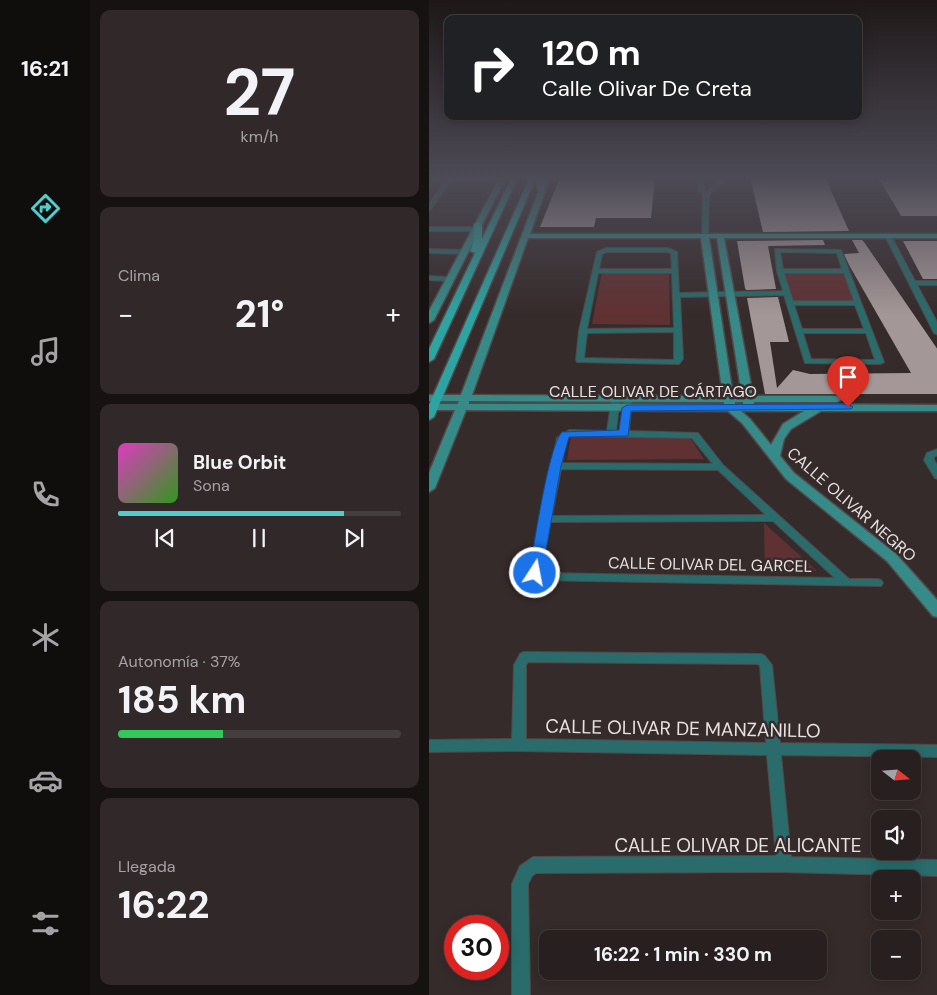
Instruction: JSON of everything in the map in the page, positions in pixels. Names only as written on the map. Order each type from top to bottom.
[{"type":"main road","points":[[429,359],[493,223]]},
{"type":"main road","points":[[431,405],[512,223]]},
{"type":"main road","points":[[476,227],[478,240],[474,253],[476,260]]},
{"type":"street","points":[[429,320],[432,308],[478,223]]},
{"type":"street","points":[[429,488],[464,403],[531,223]]},
{"type":"street","points":[[705,223],[711,292],[729,403]]},
{"type":"street","points":[[429,229],[476,227]]},
{"type":"street","points":[[527,236],[704,233],[720,236],[937,236]]},
{"type":"street","points":[[720,236],[749,403],[746,421]]},
{"type":"street","points":[[888,236],[937,333]]},
{"type":"street","points":[[615,250],[671,250],[674,252],[676,330],[679,359],[673,363],[581,361],[583,331],[595,271],[600,252],[615,250]]},
{"type":"street","points":[[779,250],[838,250],[880,360],[879,362],[809,362],[780,271],[776,252],[779,250]]},
{"type":"street","points":[[429,251],[463,252]]},
{"type":"street","points":[[595,271],[674,272]]},
{"type":"street","points":[[780,271],[846,271]]},
{"type":"street","points":[[429,278],[449,279]]},
{"type":"street","points":[[913,285],[937,283]]},
{"type":"street","points":[[913,285],[937,288]]},
{"type":"street","points":[[676,292],[786,291]]},
{"type":"street","points":[[789,302],[859,303]]},
{"type":"street","points":[[583,331],[676,330]]},
{"type":"street","points":[[799,331],[869,331]]},
{"type":"street","name":"CALLE OLIVAR DE CÁRTAGO","points":[[431,405],[464,403],[749,403],[937,400]]},
{"type":"street","points":[[611,433],[621,403]]},
{"type":"street","points":[[621,403],[624,433]]},
{"type":"street","name":"CALLE OLIVAR NEGRO","points":[[729,403],[746,421],[790,476],[892,558],[937,612]]},
{"type":"street","name":"CALLE OLIVAR DE CÁRTAGO","points":[[749,403],[820,408],[937,408]]},
{"type":"street","points":[[774,458],[775,443],[780,434],[790,424],[820,408]]},
{"type":"street","points":[[775,518],[546,518],[555,466],[562,438],[566,434],[695,434],[720,467],[846,582]]},
{"type":"street","points":[[937,452],[930,456],[929,460],[937,476]]},
{"type":"street","points":[[555,466],[720,467]]},
{"type":"street","name":"CALLE OLIVAR DEL GARCEL","points":[[546,518],[535,573],[538,577],[543,578],[877,583]]},
{"type":"street","points":[[519,745],[520,664],[524,657],[757,658],[765,662],[766,665],[785,864]]},
{"type":"street","name":"CALLE OLIVAR DE MANZANILLO","points":[[429,746],[519,745],[775,748],[937,752]]},
{"type":"street","name":"CALLE OLIVAR DE ALICANTE","points":[[521,995],[520,884],[526,871],[533,865],[785,864],[937,868]]},
{"type":"shaded area","points":[[780,271],[846,271],[858,301],[789,301]]},
{"type":"shaded area","points":[[602,272],[669,272],[670,325],[592,324]]},
{"type":"shaded area","points":[[571,435],[689,436],[704,459],[567,460]]},
{"type":"shaded area","points":[[764,523],[817,571],[765,570]]},
{"type":"building","points":[[541,223],[595,223],[594,227],[540,227]]},
{"type":"building","points":[[761,223],[846,223],[849,231],[763,232]]},
{"type":"building","points":[[823,240],[825,245],[768,246],[776,289],[746,290],[737,241]]},
{"type":"building","points":[[852,240],[862,240],[864,242],[938,350],[938,394],[765,394],[747,298],[778,297],[789,342],[770,342],[777,388],[793,370],[810,374],[911,373],[844,254],[859,253]]},
{"type":"building","points":[[903,241],[938,241],[938,279],[923,279]]},
{"type":"route","points":[[535,573],[555,466],[562,438],[566,434],[624,433],[627,408],[848,407]]}]
